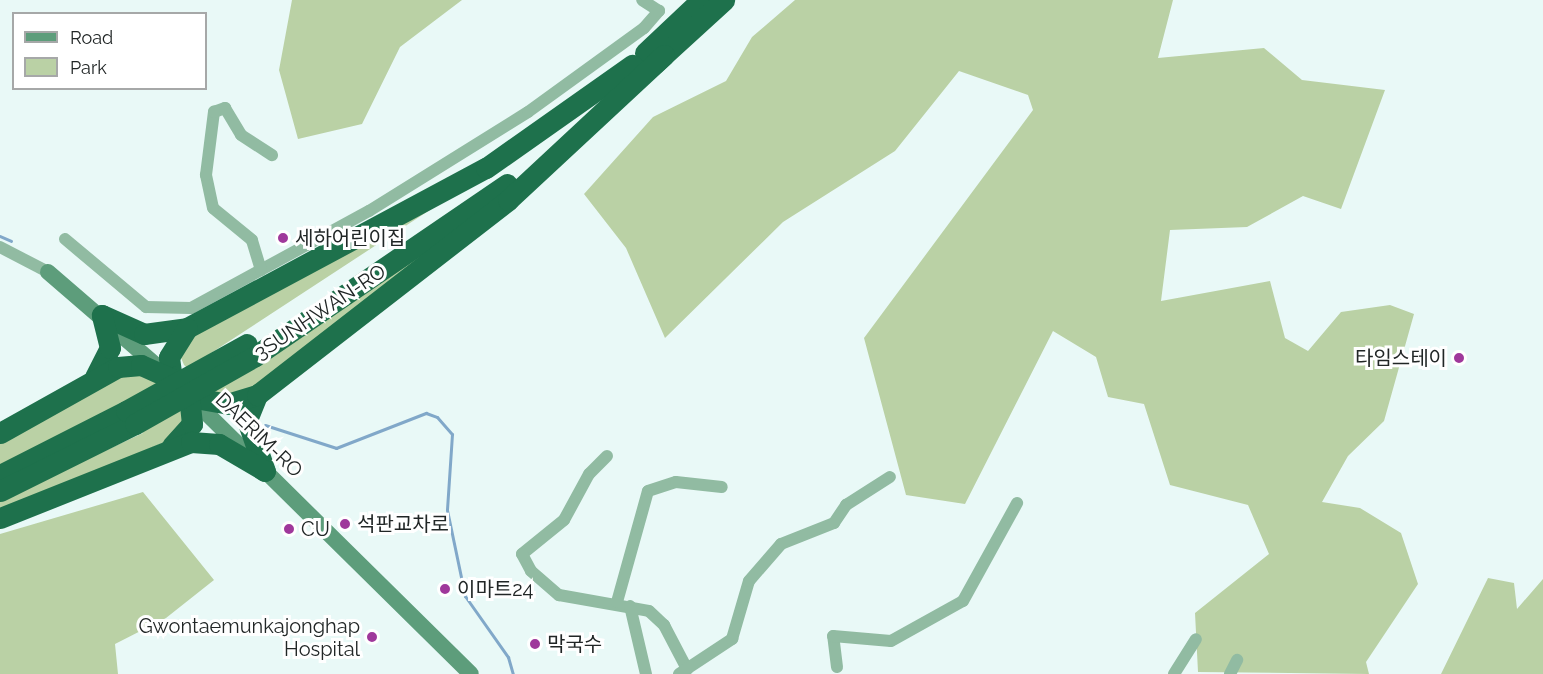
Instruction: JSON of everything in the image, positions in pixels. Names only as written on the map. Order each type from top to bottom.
[{"type":"highway","name":"3SUNHWAN-RO","points":[[251,350],[510,165],[632,64],[701,0]]},
{"type":"highway","name":"3SUNHWAN-RO","points":[[0,491],[251,350],[539,160],[664,56],[724,0]]},
{"type":"highway","points":[[168,448],[192,424],[189,396],[227,404],[257,395],[499,207],[664,56]]},
{"type":"highway","points":[[102,315],[144,334],[187,328],[477,173],[632,64]]},
{"type":"highway","points":[[94,378],[110,348],[102,315]]},
{"type":"highway","points":[[0,434],[94,378],[134,365],[172,379],[169,357],[187,328]]},
{"type":"highway","points":[[257,395],[247,420],[265,471]]},
{"type":"highway","name":"3SUNHWAN-RO","points":[[0,475],[131,418]]},
{"type":"highway","points":[[0,518],[168,448],[214,442],[265,471]]},
{"type":"street","points":[[65,239],[146,307],[191,308],[261,270],[528,112],[644,28],[659,11],[642,0]]},
{"type":"street","points":[[261,270],[252,240],[213,208],[206,175],[214,112],[225,108],[241,135],[272,155]]},
{"type":"street","name":"DAERIM-RO","points":[[0,247],[48,272],[102,315],[172,379],[471,674]]},
{"type":"street","points":[[607,456],[589,474],[564,520],[522,554],[531,571],[559,595],[617,602],[649,611],[664,625],[683,671],[732,639],[749,581],[781,544],[834,523],[846,505],[890,477]]},
{"type":"street","points":[[617,602],[648,491],[676,482],[722,487]]},
{"type":"street","points":[[837,667],[833,636],[891,641],[963,601],[1017,503]]},
{"type":"street","points":[[630,606],[646,674]]},
{"type":"street","points":[[1174,674],[1196,639]]},
{"type":"street","points":[[1230,674],[1237,660]]},
{"type":"green space","points":[[292,0],[462,0],[400,47],[362,124],[298,139],[279,70]]},
{"type":"green space","points":[[795,0],[1173,0],[1158,58],[1264,48],[1302,80],[1385,90],[1341,209],[1303,196],[1247,227],[1170,230],[1161,301],[1270,281],[1285,338],[1308,351],[1341,312],[1390,305],[1414,314],[1384,421],[1348,456],[1322,502],[1360,508],[1401,533],[1418,584],[1366,662],[1369,674],[1198,672],[1195,613],[1269,554],[1248,505],[1170,485],[1144,404],[1108,397],[1096,357],[1053,331],[965,504],[906,495],[864,338],[1033,110],[1028,95],[959,71],[895,151],[783,222],[665,338],[626,248],[584,194],[653,117],[726,81],[752,37]]},
{"type":"green space","points":[[462,189],[208,355],[228,382],[485,209],[254,390],[219,397],[184,365],[179,353],[186,337]]},
{"type":"green space","points":[[121,372],[147,375],[187,411],[177,437],[0,511],[0,500],[143,433],[123,404],[0,468],[0,441]]},
{"type":"green space","points":[[143,492],[214,580],[166,618],[115,644],[118,674],[0,674],[0,534]]},
{"type":"green space","points":[[1488,578],[1514,583],[1517,609],[1543,579],[1543,674],[1441,674]]},
{"type":"waterway","points":[[0,236],[11,241]]},
{"type":"waterway","points":[[265,425],[336,448],[426,413],[437,417],[452,434],[447,510],[465,596],[508,657],[513,674]]},
{"type":"place","name":"세하어린이집","points":[[283,238]]},
{"type":"place","name":"타임스테이","points":[[1459,358]]},
{"type":"place","name":"석판교차로","points":[[345,524]]},
{"type":"place","name":"CU","points":[[289,529]]},
{"type":"place","name":"이마트24","points":[[445,589]]},
{"type":"place","name":"Gwontaemunkajonghap Hospital","points":[[372,637]]},
{"type":"place","name":"막국수","points":[[535,644]]}]
